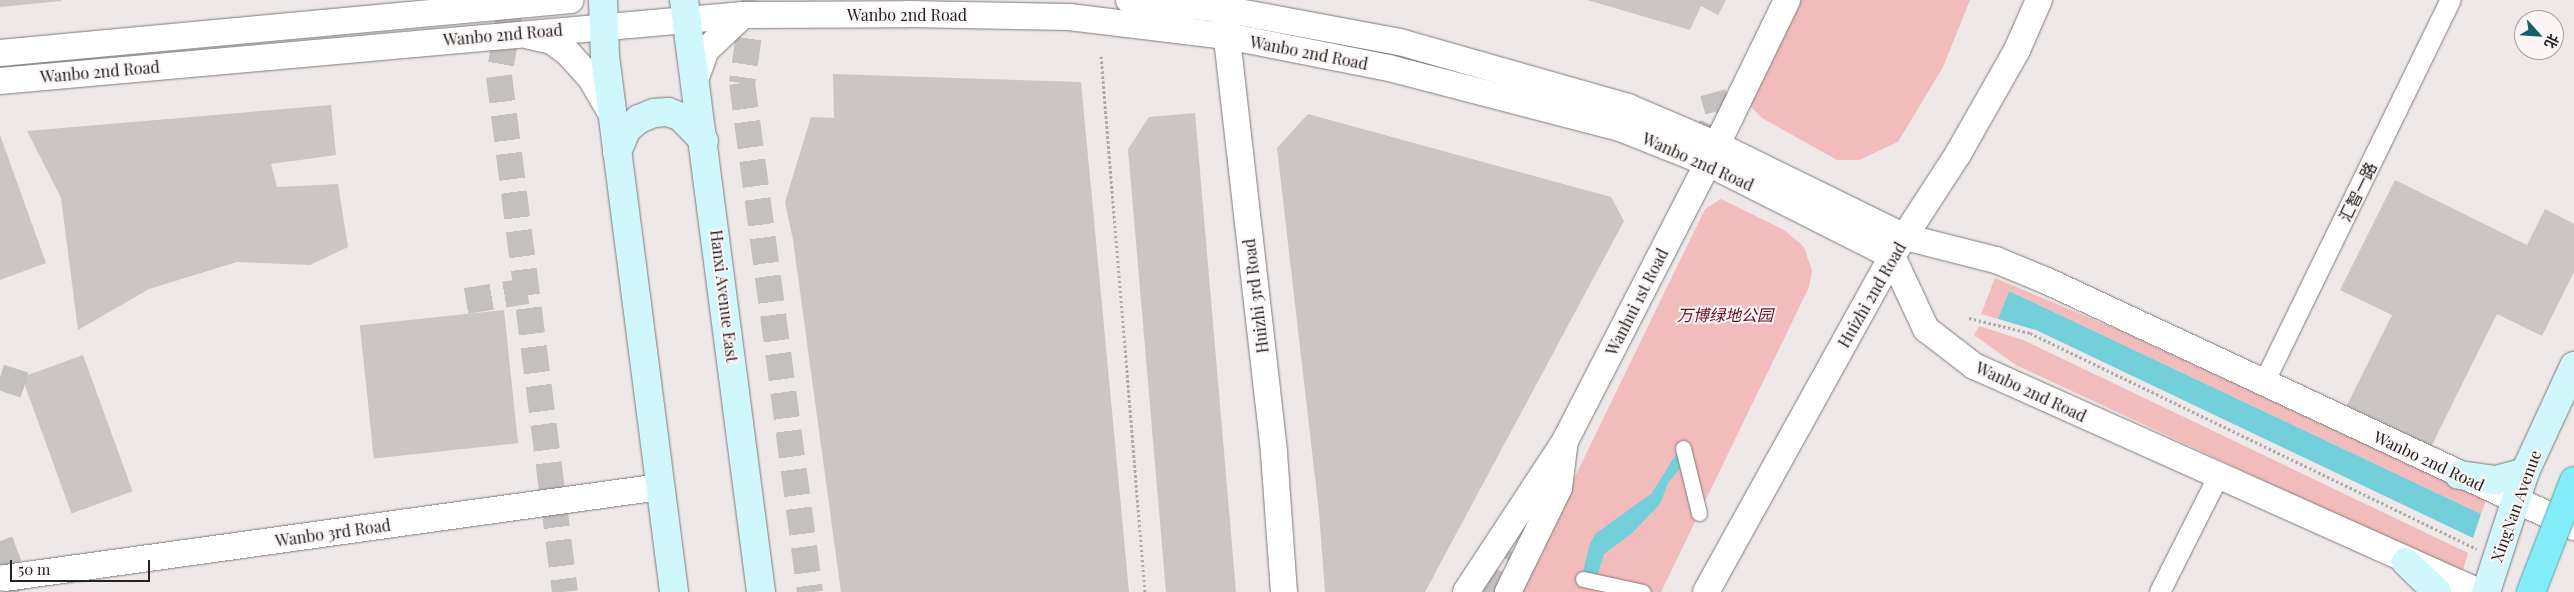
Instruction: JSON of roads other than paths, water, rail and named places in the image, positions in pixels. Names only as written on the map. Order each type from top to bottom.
[{"type":"highway","points":[[2531,592],[2574,481]]},
{"type":"main road","points":[[603,0],[611,113],[618,152],[674,592]]},
{"type":"main road","name":"Hanxi Avenue East","points":[[685,10],[704,141],[761,592]]},
{"type":"main road","points":[[618,152],[627,129],[639,119],[654,113],[668,112],[681,117],[704,141]]},
{"type":"main road","name":"XingNan Avenue","points":[[2486,592],[2525,472],[2574,366]]},
{"type":"main road","points":[[2459,476],[2496,480],[2525,472]]},
{"type":"main road","points":[[2406,562],[2437,592]]},
{"type":"street","name":"Wanbo 2nd Road","points":[[0,53],[524,2],[571,0]]},
{"type":"street","name":"Wanbo 2nd Road","points":[[1129,0],[1223,5],[1400,42],[1555,84],[1628,107],[1713,154],[1899,246],[1996,260],[2459,476],[2574,527]]},
{"type":"street","name":"Wanhui 1st Road","points":[[1466,592],[1565,441],[1713,154],[1787,0]]},
{"type":"street","name":"Huizhi 2nd Road","points":[[1706,592],[1899,246],[1958,154],[2017,50],[2039,0]]},
{"type":"street","name":"汇智一路","points":[[2264,384],[2451,0]]},
{"type":"street","name":"Huizhi 3rd Road","points":[[1223,5],[1274,453],[1284,592]]},
{"type":"street","name":"Wanbo 2nd Road","points":[[0,81],[604,27],[685,10],[743,15],[1069,17],[1226,36],[1390,68],[1552,108],[1713,154]]},
{"type":"street","points":[[695,80],[706,50],[743,15]]},
{"type":"street","points":[[522,34],[552,41],[569,54],[590,77],[611,113]]},
{"type":"street","name":"Wanbo 2nd Road","points":[[1899,246],[1926,329],[1953,352],[2007,384],[2406,562],[2479,592]]},
{"type":"street","name":"Wanhui 1st Road","points":[[1508,592],[1559,488],[1565,441]]},
{"type":"street","points":[[1481,592],[1565,441]]},
{"type":"street","points":[[1683,448],[1699,513]]},
{"type":"street","points":[[2160,592],[2218,477]]},
{"type":"street","name":"Wanbo 3rd Road","points":[[5,578],[660,487]]},
{"type":"street","points":[[1583,579],[1643,592]]},
{"type":"water","points":[[2009,291],[2481,514],[2473,538],[2036,330],[1998,319]]},
{"type":"water","points":[[1676,454],[1682,466],[1668,483],[1660,504],[1631,534],[1604,554],[1598,574],[1583,573],[1589,546],[1595,534],[1652,493]]},
{"type":"tunnel","points":[[512,0],[499,76],[565,592]]},
{"type":"tunnel","points":[[754,0],[742,83],[810,592]]},
{"type":"tunnel","points":[[1702,149],[1718,111],[1713,93]]},
{"type":"tunnel","points":[[466,301],[527,291]]},
{"type":"tunnel","points":[[0,377],[25,385]]},
{"type":"tunnel","points":[[0,541],[19,592]]},
{"type":"tunnel","points":[[1484,592],[1503,548]]},
{"type":"park label","name":"万博绿地公园","points":[[1725,315]]}]
